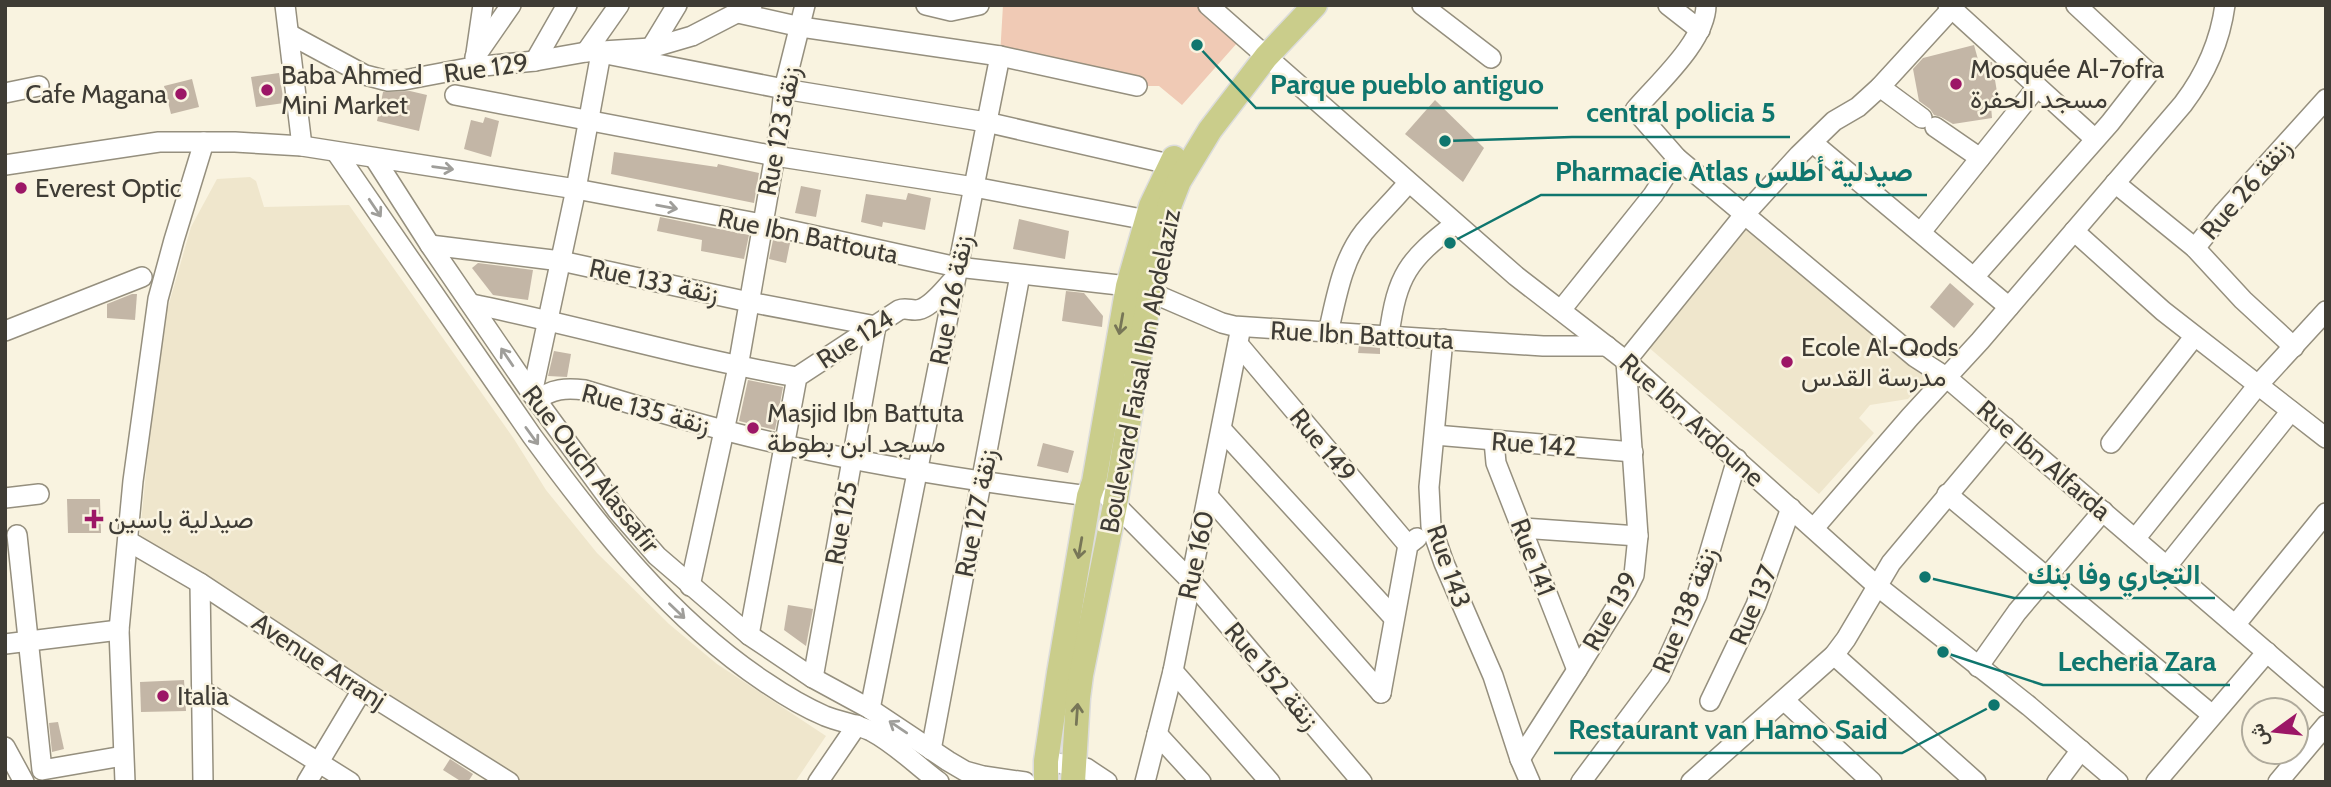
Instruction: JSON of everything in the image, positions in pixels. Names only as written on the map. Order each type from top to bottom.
[{"type":"main road","name":"Boulevard Faisal Ibn Abdelaziz","points":[[1046,772],[1091,489],[1139,289],[1179,181],[1260,52],[1293,5]]},
{"type":"main road","name":"Boulevard Faisal Ibn Abdelaziz","points":[[1073,773],[1077,698],[1115,505],[1147,220],[1169,164],[1200,116],[1260,52],[1315,5]]},
{"type":"street","points":[[285,5],[302,146]]},
{"type":"street","points":[[474,62],[483,5]]},
{"type":"street","points":[[474,62],[511,5]]},
{"type":"street","points":[[535,61],[567,5]]},
{"type":"street","points":[[534,398],[547,319],[576,190],[587,121],[593,52],[619,5]]},
{"type":"street","points":[[651,48],[677,5]]},
{"type":"street","name":"Rue 123 زنقة","points":[[690,586],[738,367],[784,89],[805,5]]},
{"type":"street","points":[[926,5],[951,11],[979,5]]},
{"type":"street","name":"Rue Ibn Ardoune","points":[[1208,5],[1516,276],[1626,361],[1876,585],[2118,782]]},
{"type":"street","points":[[1422,5],[1491,58]]},
{"type":"street","points":[[1668,5],[1700,30],[1706,5]]},
{"type":"street","points":[[1974,277],[2149,73],[2076,5]]},
{"type":"street","points":[[1814,528],[2183,104],[2203,76],[2213,54],[2225,5]]},
{"type":"street","points":[[1626,361],[1744,215],[1834,121],[1858,107],[1880,87],[1952,6],[2095,139]]},
{"type":"street","points":[[745,9],[801,27],[1000,57],[1137,86]]},
{"type":"street","name":"Rue 129","points":[[289,34],[357,72],[380,79],[404,80],[474,62],[535,61],[593,52],[651,48],[692,36],[745,9]]},
{"type":"street","name":"Rue Ibn Alfarda","points":[[1700,30],[1683,55],[1634,110],[1677,158],[1915,357],[1946,377],[2326,703]]},
{"type":"street","points":[[593,52],[784,89],[986,122],[1169,164]]},
{"type":"street","name":"Rue 126 زنقة","points":[[870,709],[1000,57]]},
{"type":"street","points":[[5,93],[38,86]]},
{"type":"street","points":[[1880,87],[1980,158]]},
{"type":"street","points":[[1921,232],[2037,87]]},
{"type":"street","points":[[455,95],[775,156],[974,187],[1147,220]]},
{"type":"street","name":"Rue 26 زنقة","points":[[2195,248],[2326,99]]},
{"type":"street","name":"Rue Ibn Battouta","points":[[5,165],[159,142],[302,146],[576,190],[762,224],[956,273],[1020,275],[1139,289],[1222,323],[1239,335],[1328,333],[1543,346],[1607,346]]},
{"type":"street","points":[[125,782],[119,630],[134,481],[158,299],[204,142]]},
{"type":"street","points":[[1813,143],[2009,307]]},
{"type":"street","name":"Rue Ouch Alassafir","points":[[336,152],[564,480],[654,588],[717,648],[765,682],[826,716],[857,725],[898,748],[939,782]]},
{"type":"street","points":[[1561,310],[1653,195],[1677,158]]},
{"type":"street","name":"Rue Ouch Alassafir","points":[[375,159],[534,398],[625,519],[657,556],[749,635],[813,678],[870,709],[965,771],[1025,782]]},
{"type":"street","points":[[1328,333],[1342,279],[1355,245],[1408,183]]},
{"type":"street","points":[[2115,183],[2195,248],[2243,300],[2294,347]]},
{"type":"street","points":[[1389,335],[1397,292],[1413,261],[1455,224]]},
{"type":"street","points":[[2074,231],[2194,337],[2326,438]]},
{"type":"street","name":"Rue 133 زنقة","points":[[430,245],[561,261],[749,302],[876,326]]},
{"type":"street","name":"Rue 124","points":[[749,635],[797,377],[902,309],[914,311],[924,308],[956,273]]},
{"type":"street","name":"Rue 127 زنقة","points":[[931,750],[1020,275]]},
{"type":"street","points":[[5,331],[142,277]]},
{"type":"street","points":[[472,304],[547,319],[738,367],[797,377]]},
{"type":"street","points":[[2135,539],[2258,384],[2326,311]]},
{"type":"street","name":"Rue 125","points":[[813,678],[876,326]]},
{"type":"street","name":"Rue 160","points":[[1145,782],[1173,671],[1239,335]]},
{"type":"street","name":"Rue 149","points":[[1239,335],[1408,545]]},
{"type":"street","points":[[2111,443],[2194,337]]},
{"type":"street","name":"Rue 143","points":[[1443,339],[1429,487],[1431,527],[1453,586],[1493,676],[1530,782]]},
{"type":"street","name":"Rue 139","points":[[1520,759],[1630,583],[1637,563],[1638,536],[1626,361]]},
{"type":"street","name":"Rue 135 زنقة","points":[[534,398],[561,389],[585,390],[724,430],[853,460],[982,482],[1091,489]]},
{"type":"street","points":[[2167,566],[2291,411]]},
{"type":"street","points":[[1691,782],[1834,655],[1876,585],[1906,543],[2005,427]]},
{"type":"street","points":[[1222,430],[1394,618]]},
{"type":"street","name":"Rue 142","points":[[1435,435],[1633,452]]},
{"type":"street","name":"Rue 141","points":[[1494,441],[1496,463],[1577,670]]},
{"type":"street","name":"Rue 138 زنقة","points":[[1581,782],[1660,676],[1666,664],[1697,595],[1737,459]]},
{"type":"street","name":"Rue 152 زنقة","points":[[1091,489],[1115,505],[1190,580],[1362,782]]},
{"type":"street","points":[[5,498],[39,494]]},
{"type":"street","points":[[1947,494],[2211,714]]},
{"type":"street","points":[[1209,497],[1381,693],[1408,545],[1431,527]]},
{"type":"street","name":"Rue 137","points":[[1710,701],[1756,606],[1791,508]]},
{"type":"street","points":[[1978,667],[2017,612],[2103,511]]},
{"type":"street","points":[[2235,625],[2326,513]]},
{"type":"street","points":[[1522,528],[1638,536]]},
{"type":"street","points":[[17,535],[42,770],[123,756]]},
{"type":"street","name":"Avenue Arranj","points":[[128,541],[200,583],[362,690],[509,782]]},
{"type":"street","points":[[200,583],[203,782]]},
{"type":"street","points":[[5,644],[119,630]]},
{"type":"street","points":[[2156,782],[2211,714],[2267,652]]},
{"type":"street","points":[[1834,655],[1969,779]]},
{"type":"street","points":[[1173,671],[1270,782]]},
{"type":"street","points":[[202,690],[350,782]]},
{"type":"street","points":[[307,782],[362,690]]},
{"type":"street","points":[[1784,700],[1868,780]]},
{"type":"street","points":[[2278,782],[2326,724]]},
{"type":"street","points":[[818,782],[857,725]]},
{"type":"street","points":[[1157,734],[1201,782]]},
{"type":"street","points":[[5,747],[24,782]]},
{"type":"street","points":[[2057,782],[2081,750]]},
{"type":"street","points":[[1046,772],[1073,773],[1086,768],[1107,782]]},
{"type":"shaded area","points":[[1003,5],[1200,5],[1238,42],[1182,105],[1159,86],[1137,86],[1000,56]]},
{"type":"shaded area","points":[[250,177],[256,181],[264,207],[349,205],[514,439],[546,490],[597,553],[669,624],[717,664],[826,736],[795,782],[516,782],[139,542],[160,335],[191,227],[217,179]]},
{"type":"shaded area","name":"Ecole Al-Qods مدرسة القدس","points":[[1746,229],[1927,378],[1908,399],[1870,405],[1859,418],[1874,433],[1819,494],[1647,346]]},
{"type":"building","name":"Mosquée Al-7ofra مسجد الحفرة","points":[[1974,45],[1979,63],[1992,62],[1999,104],[1991,106],[1992,118],[1953,124],[1934,115],[1919,101],[1913,69],[1923,58]]},
{"type":"building","name":"Baba Ahmed Mini Market","points":[[279,73],[284,103],[256,107],[251,77]]},
{"type":"building","name":"Cafe Magana","points":[[192,79],[199,107],[171,114],[164,86]]},
{"type":"building","points":[[410,91],[427,95],[419,131],[377,121],[383,92]]},
{"type":"building","points":[[1435,100],[1484,148],[1463,182],[1405,134]]},
{"type":"building","points":[[485,117],[499,121],[491,157],[464,149],[471,120],[483,123]]},
{"type":"building","points":[[614,152],[717,167],[718,164],[759,173],[754,203],[611,174]]},
{"type":"building","points":[[801,186],[821,190],[816,217],[795,213]]},
{"type":"building","points":[[908,193],[931,198],[925,230],[883,222],[882,227],[861,222],[866,194],[906,200]]},
{"type":"building","points":[[660,217],[749,235],[744,259],[701,251],[702,240],[657,231]]},
{"type":"building","points":[[1019,219],[1069,231],[1065,259],[1013,249]]},
{"type":"building","points":[[773,240],[790,243],[786,263],[769,259]]},
{"type":"building","points":[[478,263],[533,270],[528,300],[493,295],[472,268]]},
{"type":"building","points":[[1950,283],[1974,304],[1954,328],[1930,307]]},
{"type":"building","points":[[1066,291],[1084,293],[1103,316],[1102,327],[1062,321]]},
{"type":"building","points":[[137,294],[135,320],[107,318],[107,304]]},
{"type":"building","points":[[1359,346],[1380,348],[1380,354],[1358,353]]},
{"type":"building","points":[[554,351],[571,354],[567,377],[548,376]]},
{"type":"building","points":[[748,380],[783,387],[775,430],[739,421]]},
{"type":"building","points":[[1043,443],[1074,451],[1068,473],[1037,466]]},
{"type":"building","points":[[67,499],[100,499],[101,533],[68,533]]},
{"type":"building","points":[[788,605],[813,609],[806,646],[784,630]]},
{"type":"building","name":"Italia","points":[[184,680],[186,711],[141,712],[140,682]]},
{"type":"building","points":[[58,722],[64,749],[52,752],[49,723]]},
{"type":"building","points":[[450,759],[473,774],[468,782],[462,782],[443,770]]},
{"type":"place","name":"Parque pueblo antiguo","points":[[1197,45]]},
{"type":"place","name":"Mosquée Al-7ofra مسجد الحفرة","points":[[1956,84]]},
{"type":"place","name":"Baba Ahmed Mini Market","points":[[267,90]]},
{"type":"place","name":"Cafe Magana","points":[[181,94]]},
{"type":"place","name":"central policia 5","points":[[1445,141]]},
{"type":"place","name":"Everest Optic","points":[[21,188]]},
{"type":"place","name":"Pharmacie Atlas صيدلية أطلس","points":[[1450,243]]},
{"type":"place","name":"Ecole Al-Qods مدرسة القدس","points":[[1787,362]]},
{"type":"place","name":"Masjid Ibn Battuta مسجد ابن بطوطة","points":[[753,428]]},
{"type":"place","name":"صيدلية ياسين","points":[[94,519]]},
{"type":"place","name":"التجاري وفا بنك","points":[[1925,577]]},
{"type":"place","name":"Lecheria Zara","points":[[1943,652]]},
{"type":"place","name":"Italia","points":[[163,696]]},
{"type":"place","name":"Restaurant van Hamo Said","points":[[1994,705]]}]
